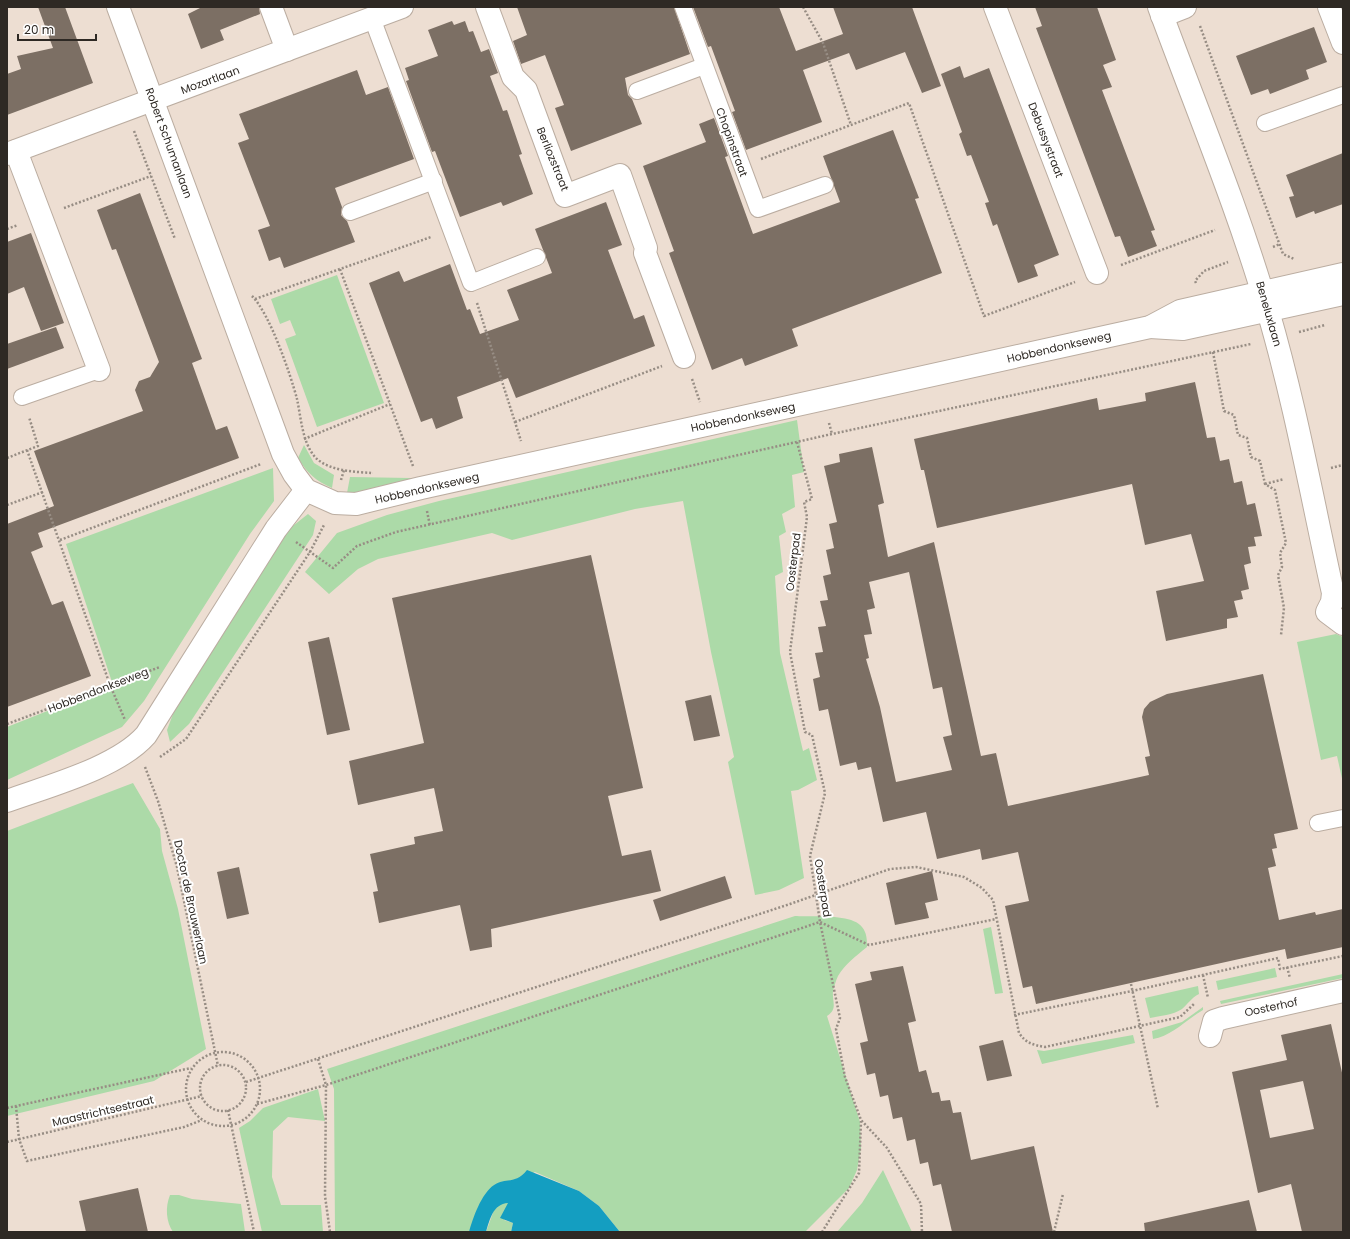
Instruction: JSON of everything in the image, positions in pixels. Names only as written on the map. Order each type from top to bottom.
[{"type":"street","name":"Robert Schumanlaan","points":[[118,7],[283,454],[294,474],[306,490],[335,503]]},
{"type":"street","points":[[271,7],[287,50]]},
{"type":"street","name":"Mozartlaan","points":[[99,370],[42,216],[12,153],[402,7]]},
{"type":"street","name":"Berliozstraat","points":[[487,7],[513,77],[526,90],[565,196],[620,175],[646,248],[645,253],[684,357]]},
{"type":"street","name":"Debussystraat","points":[[995,7],[1097,273]]},
{"type":"street","points":[[1329,7],[1343,43]]},
{"type":"street","points":[[1160,11],[1192,14]]},
{"type":"street","name":"Beneluxlaan","points":[[1160,11],[1251,254],[1286,375],[1333,592],[1332,602],[1327,612],[1343,624]]},
{"type":"street","name":"Hobbendonkseweg","points":[[335,503],[356,504],[528,464],[1150,327],[1183,329],[1204,315],[1265,301],[1343,274]]},
{"type":"street","name":"Hobbendonkseweg","points":[[1265,301],[1335,295]]},
{"type":"street","points":[[7,801],[140,754],[146,735],[190,665],[276,529],[306,490]]},
{"type":"street","name":"Oosterhof","points":[[1210,1036],[1214,1021],[1223,1018],[1343,992]]},
{"type":"lane","name":"Chopinstraat","points":[[683,7],[758,209],[824,185]]},
{"type":"lane","points":[[372,18],[471,282],[537,257]]},
{"type":"lane","points":[[637,91],[704,66]]},
{"type":"lane","points":[[1265,123],[1343,95]]},
{"type":"lane","points":[[350,212],[434,181]]},
{"type":"lane","points":[[22,397],[99,370]]},
{"type":"lane","points":[[1318,824],[1343,818]]},
{"type":"path","points":[[803,7],[823,43],[851,125]]},
{"type":"path","points":[[1192,14],[1283,254],[1292,259],[1298,258]]},
{"type":"path","points":[[742,167],[909,103],[984,316],[1238,222]]},
{"type":"path","points":[[7,229],[151,176],[126,110]]},
{"type":"path","points":[[255,299],[452,229]]},
{"type":"path","points":[[1280,244],[1204,272],[1195,281],[1213,352],[1224,411],[1234,415],[1238,435],[1247,438],[1251,457],[1260,461],[1265,484],[1275,490],[1286,543],[1280,553],[1282,567],[1278,575],[1284,608],[1281,635]]},
{"type":"path","points":[[340,269],[421,488],[430,526]]},
{"type":"path","points":[[220,280],[237,281],[255,299],[275,336],[296,397],[306,437],[316,457],[329,466],[344,470]]},
{"type":"path","points":[[471,282],[528,464]]},
{"type":"path","points":[[276,529],[333,568],[357,546],[396,532],[430,526],[797,442],[1276,339],[1332,323],[1335,295]]},
{"type":"path","points":[[515,422],[684,357],[708,425]]},
{"type":"path","points":[[7,458],[38,446],[22,397]]},
{"type":"path","points":[[60,540],[294,451],[306,437],[390,404]]},
{"type":"path","name":"Oosterpad","points":[[797,442],[812,499],[804,502],[807,517],[790,652],[805,732],[812,735],[825,793],[810,856],[820,922],[840,1018],[836,1029],[845,1077],[861,1120],[887,1148],[921,1204],[922,1232]]},
{"type":"path","name":"Doctor de Brouwerlaan","points":[[28,450],[110,685],[140,754],[158,801],[177,867],[218,1066]]},
{"type":"path","points":[[7,505],[43,492]]},
{"type":"path","points":[[140,754],[164,756],[186,739],[310,552],[335,503]]},
{"type":"path","name":"Hobbendonkseweg","points":[[7,724],[159,667],[190,665]]},
{"type":"path","points":[[246,1082],[790,904],[890,869],[916,867],[964,877],[982,888],[993,900],[1018,1033],[1025,1041],[1035,1046],[1045,1047],[1180,1017],[1194,1004],[1215,996]]},
{"type":"path","points":[[257,1104],[326,1084],[820,922],[869,945],[996,920]]},
{"type":"path","points":[[1014,1015],[1132,991],[1278,958],[1280,969],[1343,956]]},
{"type":"path","points":[[1283,981],[1290,977],[1288,967]]},
{"type":"path","points":[[1130,984],[1158,1109]]},
{"type":"path","points":[[215,1052],[229,1052],[242,1056],[253,1066],[260,1087],[257,1104],[246,1118],[230,1125],[221,1126],[202,1120],[193,1111],[187,1100],[186,1083],[191,1068],[202,1057],[215,1052]]},
{"type":"path","points":[[318,1059],[326,1084],[326,1196],[330,1232]]},
{"type":"path","points":[[224,1065],[236,1069],[246,1082],[246,1090],[240,1103],[228,1110],[212,1108],[202,1096],[201,1081],[211,1069],[218,1066],[224,1065]]},
{"type":"path","points":[[7,1108],[191,1068]]},
{"type":"path","name":"Maastrichtsestraat","points":[[7,1142],[202,1096]]},
{"type":"path","points":[[16,1106],[20,1139],[27,1161],[184,1127],[202,1120]]},
{"type":"path","points":[[228,1110],[254,1232]]},
{"type":"path","points":[[822,1232],[859,1173],[861,1120]]},
{"type":"path","points":[[1054,1232],[1063,1194]]},
{"type":"green space","points":[[337,275],[384,403],[317,427],[285,339],[296,335],[290,320],[280,324],[271,299]]},
{"type":"green space","points":[[797,420],[804,472],[792,475],[795,507],[782,514],[786,532],[779,536],[783,572],[775,576],[780,653],[803,751],[809,748],[817,780],[798,790],[791,791],[804,878],[779,890],[755,895],[728,762],[734,757],[711,652],[683,501],[635,509],[512,540],[492,533],[378,559],[358,569],[329,594],[305,572],[337,533],[387,515],[439,501]]},
{"type":"green space","points":[[304,445],[314,463],[334,475],[332,488],[312,476],[301,463],[298,458]]},
{"type":"green space","points":[[273,468],[274,501],[250,534],[144,701],[122,727],[7,780],[7,727],[113,685],[66,544]]},
{"type":"green space","points":[[350,477],[411,478],[411,481],[357,493],[347,493]]},
{"type":"green space","points":[[308,514],[316,521],[313,535],[189,724],[170,742],[167,730],[176,706],[289,529]]},
{"type":"green space","points":[[1336,634],[1343,637],[1343,783],[1337,756],[1321,760],[1297,642]]},
{"type":"green space","points":[[133,783],[160,829],[162,851],[178,909],[206,1049],[154,1081],[7,1116],[7,831]]},
{"type":"green space","points":[[795,916],[831,917],[850,920],[857,923],[864,929],[867,942],[867,947],[847,964],[838,976],[833,991],[834,1005],[832,1011],[827,1016],[860,1122],[861,1148],[857,1170],[849,1188],[805,1232],[620,1232],[599,1206],[579,1191],[535,1172],[521,1178],[494,1185],[469,1232],[335,1232],[334,1089],[327,1069]]},
{"type":"green space","points":[[991,927],[1003,993],[995,994],[983,929]]},
{"type":"green space","points":[[1275,968],[1277,977],[1218,990],[1216,981]]},
{"type":"green space","points":[[1343,974],[1343,978],[1221,1004],[1220,1001]]},
{"type":"green space","points":[[1198,986],[1199,994],[1182,1009],[1171,1014],[1150,1018],[1145,998]]},
{"type":"green space","points":[[1203,1007],[1203,1010],[1173,1031],[1153,1039],[1152,1031],[1182,1022]]},
{"type":"green space","points":[[1133,1035],[1135,1043],[1042,1064],[1037,1050],[1044,1051]]},
{"type":"green space","points":[[318,1089],[325,1121],[288,1117],[273,1131],[272,1177],[281,1205],[321,1205],[323,1232],[262,1232],[239,1128],[250,1121],[263,1108]]},
{"type":"green space","points":[[883,1170],[912,1232],[837,1232],[862,1203]]},
{"type":"green space","points":[[170,1195],[179,1195],[192,1199],[241,1204],[245,1232],[173,1232],[169,1224],[167,1214],[167,1204]]},
{"type":"green space","points":[[502,1203],[509,1203],[504,1220],[513,1223],[511,1232],[486,1232],[494,1210]]},
{"type":"water","points":[[527,1170],[579,1191],[599,1206],[620,1232],[511,1232],[513,1223],[500,1218],[508,1203],[499,1206],[496,1209],[491,1217],[486,1232],[469,1232],[481,1200],[489,1189],[503,1181],[518,1178]]},
{"type":"building","points":[[38,7],[65,7],[93,83],[7,115],[7,74],[21,69],[17,56],[53,48]]},
{"type":"building","points":[[202,7],[259,7],[260,14],[220,30],[224,40],[201,49],[188,14]]},
{"type":"building","points":[[517,7],[674,7],[690,54],[625,78],[628,95],[632,99],[642,124],[571,151],[555,108],[564,105],[545,55],[521,64],[513,41],[527,35]]},
{"type":"building","points":[[693,7],[779,7],[796,51],[843,34],[833,7],[912,7],[941,86],[922,93],[905,52],[856,70],[849,53],[803,70],[822,122],[746,150],[732,112],[735,111],[711,46],[708,47]]},
{"type":"building","points":[[1035,7],[1097,7],[1116,60],[1103,65],[1112,87],[1102,90],[1155,230],[1151,231],[1157,246],[1128,257],[1120,236],[1115,237],[1036,28],[1042,26]]},
{"type":"building","points":[[452,21],[454,25],[465,21],[469,32],[473,31],[481,52],[489,49],[498,73],[490,76],[503,111],[507,110],[522,154],[519,155],[533,194],[503,206],[501,202],[460,217],[435,151],[432,152],[406,81],[409,80],[405,68],[438,56],[428,30]]},
{"type":"building","points":[[1314,27],[1327,62],[1306,70],[1309,79],[1270,94],[1268,89],[1251,95],[1236,56]]},
{"type":"building","points":[[960,66],[964,78],[989,68],[1059,255],[1034,265],[1038,276],[1018,283],[997,224],[993,226],[985,203],[989,202],[971,155],[967,156],[959,134],[962,132],[941,74]]},
{"type":"building","points":[[357,70],[366,95],[388,87],[414,159],[335,188],[342,207],[341,215],[347,221],[355,242],[284,268],[280,257],[269,261],[258,230],[270,226],[238,143],[249,139],[239,114]]},
{"type":"building","points":[[714,118],[728,156],[725,157],[753,234],[840,202],[823,156],[893,130],[919,198],[915,199],[942,273],[792,329],[798,346],[745,366],[742,358],[712,370],[669,253],[674,251],[643,166],[706,142],[699,124]]},
{"type":"building","points":[[1343,153],[1343,204],[1315,214],[1314,211],[1296,218],[1289,197],[1294,196],[1286,175]]},
{"type":"building","points":[[140,193],[202,359],[192,363],[216,430],[227,426],[239,458],[38,533],[43,547],[31,552],[52,605],[63,601],[91,676],[7,707],[7,524],[54,506],[34,451],[143,411],[135,390],[139,381],[150,377],[159,362],[116,249],[112,250],[97,210]]},
{"type":"building","points":[[606,202],[622,245],[608,250],[634,319],[644,315],[655,346],[516,398],[508,378],[457,397],[463,418],[436,429],[432,418],[421,422],[369,283],[399,271],[404,282],[450,264],[467,310],[470,309],[480,334],[519,320],[507,290],[552,273],[535,229]]},
{"type":"building","points":[[31,233],[64,323],[41,331],[24,287],[7,294],[7,242]]},
{"type":"building","points":[[56,327],[64,348],[7,369],[7,344]]},
{"type":"building","points":[[1195,382],[1207,438],[1215,437],[1220,461],[1229,459],[1234,483],[1242,481],[1247,505],[1255,503],[1262,536],[1254,537],[1256,546],[1248,547],[1251,563],[1244,565],[1249,589],[1241,591],[1243,599],[1234,601],[1238,617],[1227,619],[1227,628],[1166,641],[1156,591],[1204,581],[1191,534],[1145,545],[1132,484],[937,528],[924,470],[921,470],[914,439],[1097,398],[1099,410],[1146,401],[1145,393]]},
{"type":"building","points":[[872,447],[884,503],[878,505],[888,557],[934,542],[981,756],[996,753],[1008,806],[1149,775],[1145,757],[1150,756],[1142,717],[1144,709],[1150,702],[1167,694],[1263,674],[1298,829],[1274,834],[1277,848],[1272,849],[1276,866],[1268,868],[1279,920],[1315,912],[1316,915],[1343,909],[1343,947],[1287,959],[1285,949],[1036,1004],[1032,986],[1023,988],[1005,906],[1029,901],[1018,852],[982,860],[980,849],[937,859],[926,812],[883,822],[871,767],[858,770],[856,762],[840,766],[828,709],[819,711],[813,679],[820,677],[815,653],[823,652],[818,627],[826,626],[820,601],[828,600],[823,576],[831,574],[826,550],[834,548],[829,524],[837,522],[824,466],[840,462],[839,454]],"holes":[[[909,572],[933,689],[942,687],[952,735],[943,737],[952,770],[896,782],[880,707],[866,659],[869,658],[864,635],[872,634],[867,610],[875,608],[869,582]]]},
{"type":"building","points":[[591,555],[643,788],[608,796],[622,856],[651,850],[661,891],[491,929],[492,947],[470,951],[460,905],[379,923],[373,892],[378,891],[370,854],[415,844],[414,837],[443,831],[434,788],[358,805],[349,761],[424,743],[392,598]]},
{"type":"building","points":[[329,637],[350,730],[327,735],[308,642]]},
{"type":"building","points":[[711,695],[720,736],[694,741],[685,701]]},
{"type":"building","points":[[239,867],[249,914],[227,919],[217,872]]},
{"type":"building","points":[[932,871],[938,900],[925,903],[929,918],[895,925],[886,883]]},
{"type":"building","points":[[725,876],[732,898],[660,921],[653,900]]},
{"type":"building","points":[[903,966],[916,1021],[908,1023],[919,1072],[926,1070],[932,1093],[939,1092],[941,1101],[950,1100],[953,1113],[961,1112],[971,1160],[1034,1146],[1053,1232],[952,1232],[941,1184],[933,1186],[928,1162],[920,1164],[915,1139],[907,1141],[902,1117],[893,1119],[888,1095],[880,1097],[875,1073],[867,1075],[860,1043],[868,1041],[855,984],[872,980],[870,972]]},
{"type":"building","points":[[1331,1024],[1343,1077],[1343,1232],[1302,1232],[1291,1184],[1258,1193],[1232,1072],[1287,1060],[1281,1035]],"holes":[[[1303,1081],[1314,1129],[1270,1138],[1260,1090]]]},
{"type":"building","points":[[1003,1040],[1012,1076],[987,1081],[979,1046]]},
{"type":"building","points":[[138,1188],[148,1232],[86,1232],[79,1201]]},
{"type":"building","points":[[1249,1200],[1257,1232],[1145,1232],[1144,1223]]}]
